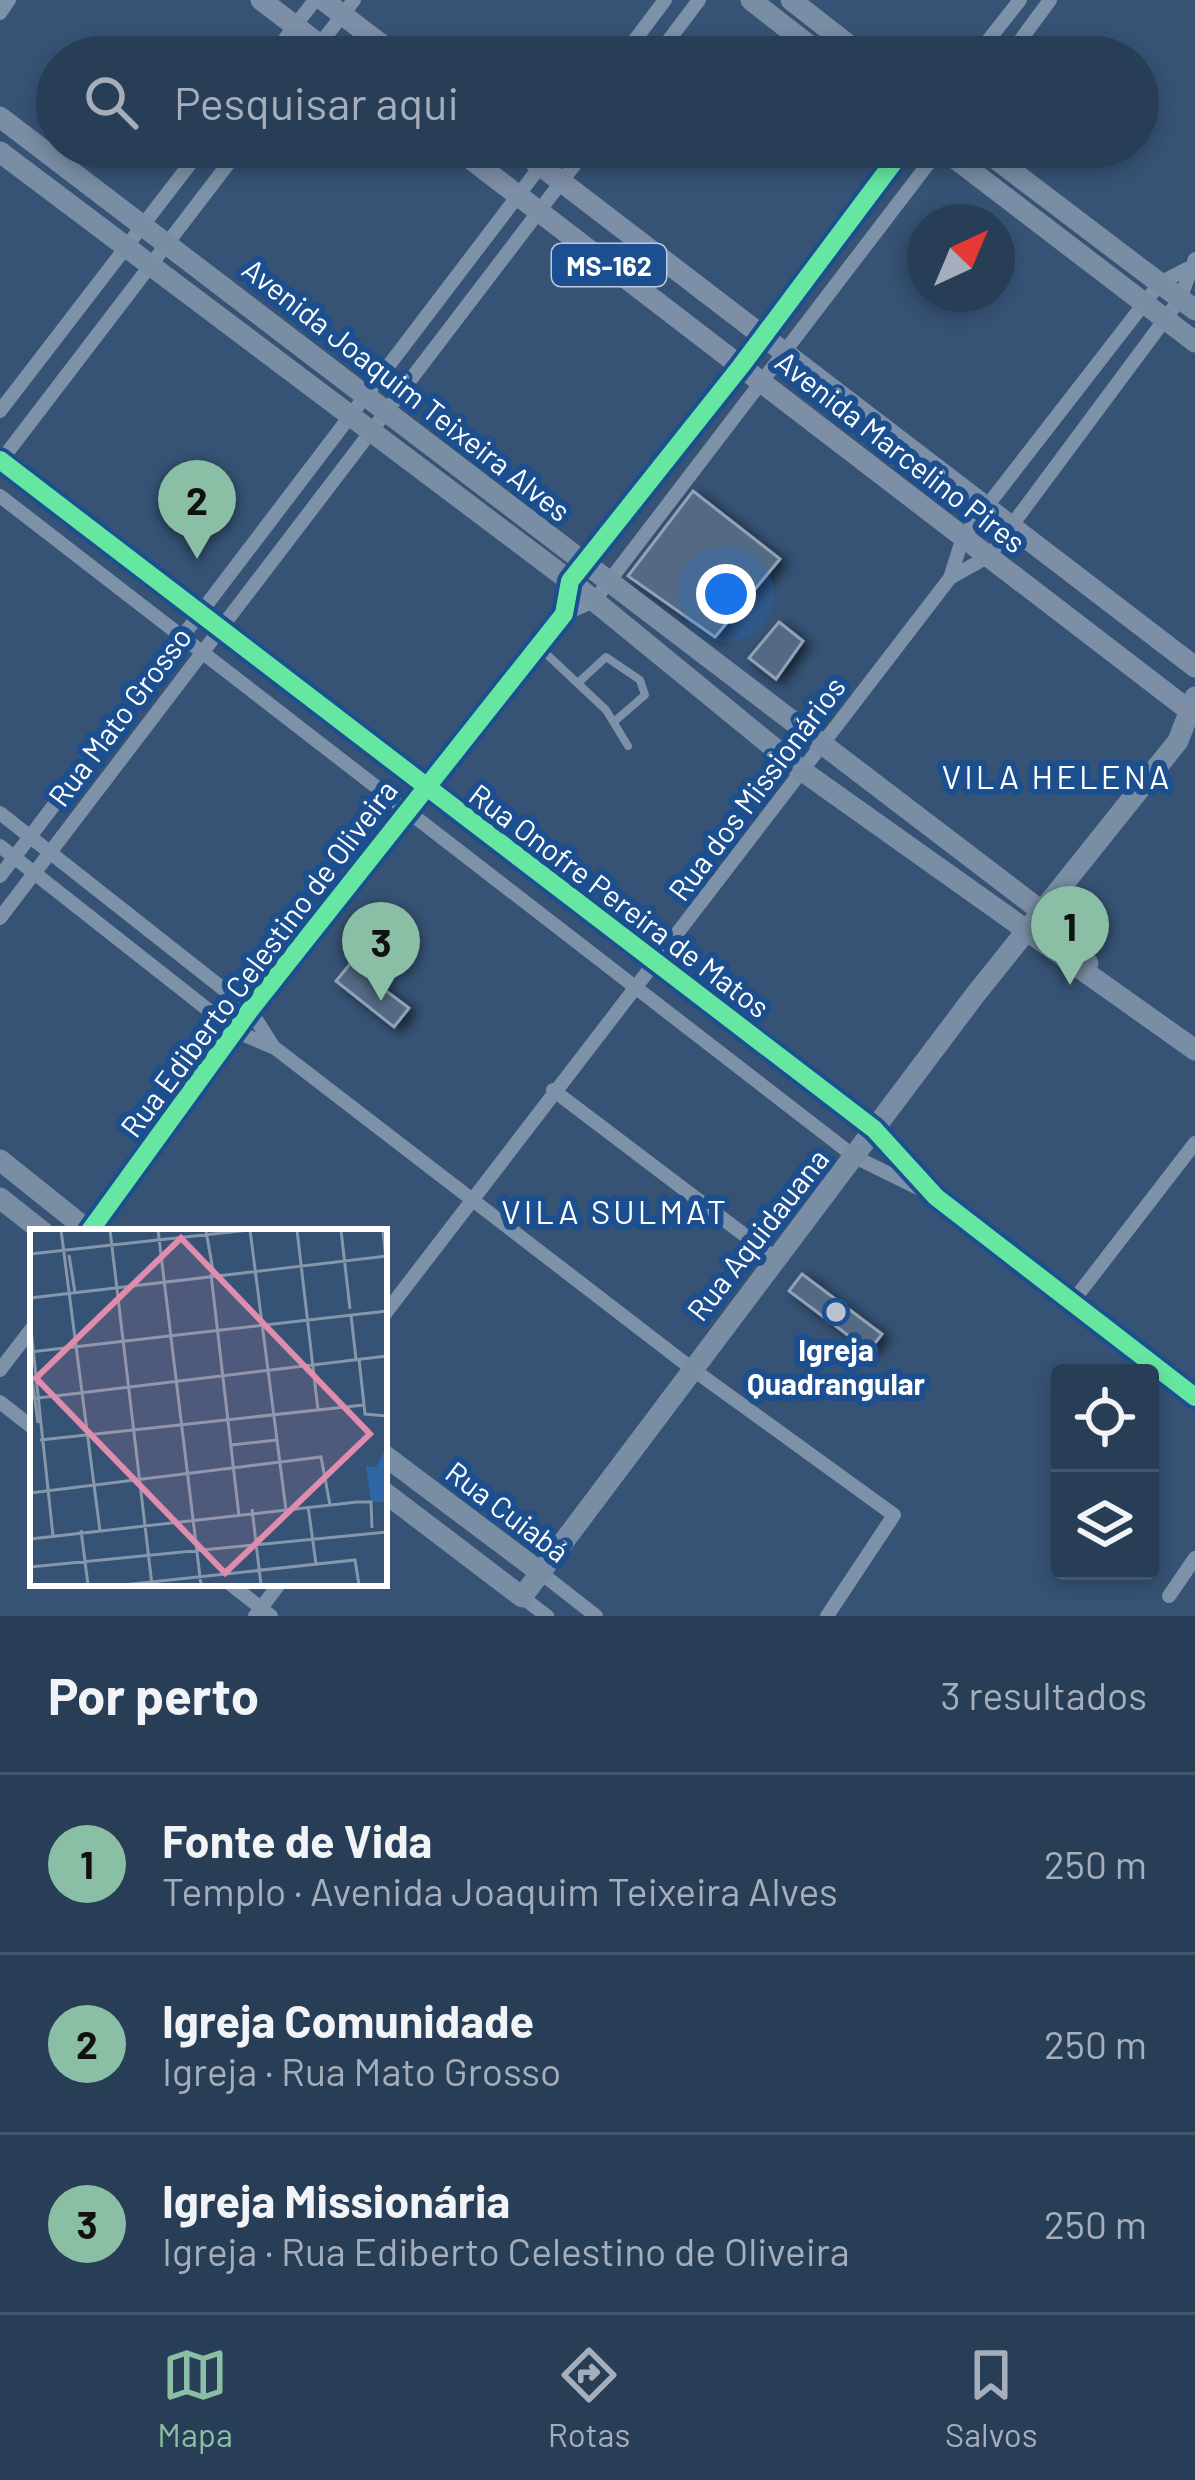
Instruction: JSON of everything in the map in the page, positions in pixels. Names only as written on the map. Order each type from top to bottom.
[{"type":"main road","points":[[261,0],[305,36]]},
{"type":"main road","points":[[319,0],[348,7],[377,36]]},
{"type":"main road","points":[[751,0],[797,36]]},
{"type":"main road","points":[[791,0],[837,36]]},
{"type":"main road","name":"Avenida Joaquim Teixeira Alves","points":[[0,117],[36,144]]},
{"type":"main road","name":"Avenida Joaquim Teixeira Alves","points":[[0,152],[368,430],[577,572],[610,582],[1040,910],[1108,985]]},
{"type":"main road","name":"Avenida Joaquim Teixeira Alves","points":[[67,168],[385,409],[577,572],[594,601],[801,770],[1195,1051]]},
{"type":"main road","name":"Avenida Marcelino Pires","points":[[482,168],[1192,707]]},
{"type":"main road","name":"Avenida Marcelino Pires","points":[[554,168],[561,182],[1195,667]]},
{"type":"main road","points":[[967,168],[1195,343]]},
{"type":"main road","points":[[1008,168],[1188,304]]},
{"type":"main road","name":"Rua Aquidauana","points":[[522,1597],[1040,910],[1186,737],[1192,707]]},
{"type":"main road","points":[[0,1160],[86,1229]]},
{"type":"main road","points":[[0,1198],[39,1229]]},
{"type":"main road","name":"Rua Cuiabá","points":[[387,1457],[541,1573]]},
{"type":"main road","name":"Rua Cuiabá","points":[[387,1494],[522,1597]]},
{"type":"street","points":[[0,13],[9,0]]},
{"type":"street","points":[[287,36],[319,0]]},
{"type":"street","points":[[637,36],[664,0]]},
{"type":"street","points":[[672,36],[699,0]]},
{"type":"street","points":[[992,36],[1020,0]]},
{"type":"street","points":[[1023,36],[1050,0]]},
{"type":"street","points":[[332,36],[348,7]]},
{"type":"street","points":[[0,411],[187,168]]},
{"type":"street","points":[[0,461],[225,168]]},
{"type":"street","name":"Rua Mato Grosso","points":[[0,876],[347,413],[538,168]]},
{"type":"street","name":"Rua Mato Grosso","points":[[0,918],[572,168]]},
{"type":"street","name":"Rua Ediberto Celestino de Oliveira","points":[[92,1229],[250,1010],[563,614],[577,572],[741,366],[889,168]]},
{"type":"street","name":"Rua Ediberto Celestino de Oliveira","points":[[563,614],[594,601],[610,582],[924,168]]},
{"type":"street","points":[[843,227],[866,245]]},
{"type":"street","name":"Rua dos Missionários","points":[[387,1311],[950,578],[963,537],[1160,283],[1191,264]]},
{"type":"street","name":"Rua dos Missionários","points":[[950,578],[989,556],[1165,320],[1188,304],[1191,264]]},
{"type":"street","name":"Rua Onofre Pereira de Matos","points":[[0,461],[874,1129],[936,1197],[1195,1396]]},
{"type":"street","name":"Rua Onofre Pereira de Matos","points":[[0,496],[855,1157],[936,1197]]},
{"type":"street","points":[[41,527],[58,504]]},
{"type":"street","points":[[0,813],[250,1010],[275,1048]]},
{"type":"street","points":[[0,846],[236,1031],[275,1048],[691,1368],[894,1515],[827,1616]]},
{"type":"street","points":[[554,1090],[776,1259]]},
{"type":"street","points":[[1072,1300],[1195,1143]]},
{"type":"street","points":[[0,1370],[30,1332]]},
{"type":"street","points":[[0,1402],[30,1426]]},
{"type":"street","points":[[1169,1596],[1195,1558]]},
{"type":"street","name":"Rua Cuiabá","points":[[541,1573],[596,1616]]},
{"type":"street","points":[[233,1586],[262,1613],[278,1586]]},
{"type":"street","name":"Rua Cuiabá","points":[[522,1597],[547,1616]]},
{"type":"lane","points":[[538,646],[615,721],[628,746]]},
{"type":"lane","points":[[579,682],[606,657],[640,680],[645,695],[615,721]]},
{"type":"building","points":[[693,491],[780,559],[715,637],[628,576]]},
{"type":"building","points":[[779,622],[803,641],[776,679],[749,658]]},
{"type":"building","points":[[350,964],[409,1008],[394,1027],[336,981]]},
{"type":"building","name":"Igreja Quadrangular","points":[[802,1274],[882,1334],[869,1351],[789,1291]]},
{"type":"cycle path","points":[[91,1229],[250,1010],[564,614],[570,581],[741,366],[889,168]]},
{"type":"cycle path","points":[[0,460],[874,1129],[936,1197],[1195,1397]]},
{"type":"place","name":"Igreja Comunidade","points":[[197,559]]},
{"type":"place","name":"Fonte de Vida","points":[[1070,985]]},
{"type":"place","name":"Igreja Missionária","points":[[381,1001]]},
{"type":"place","name":"Igreja Quadrangular","points":[[836,1312]]},
{"type":"district","name":"VILA HELENA","points":[[1057,776]]},
{"type":"district","name":"VILA SULMAT","points":[[615,1211]]}]
